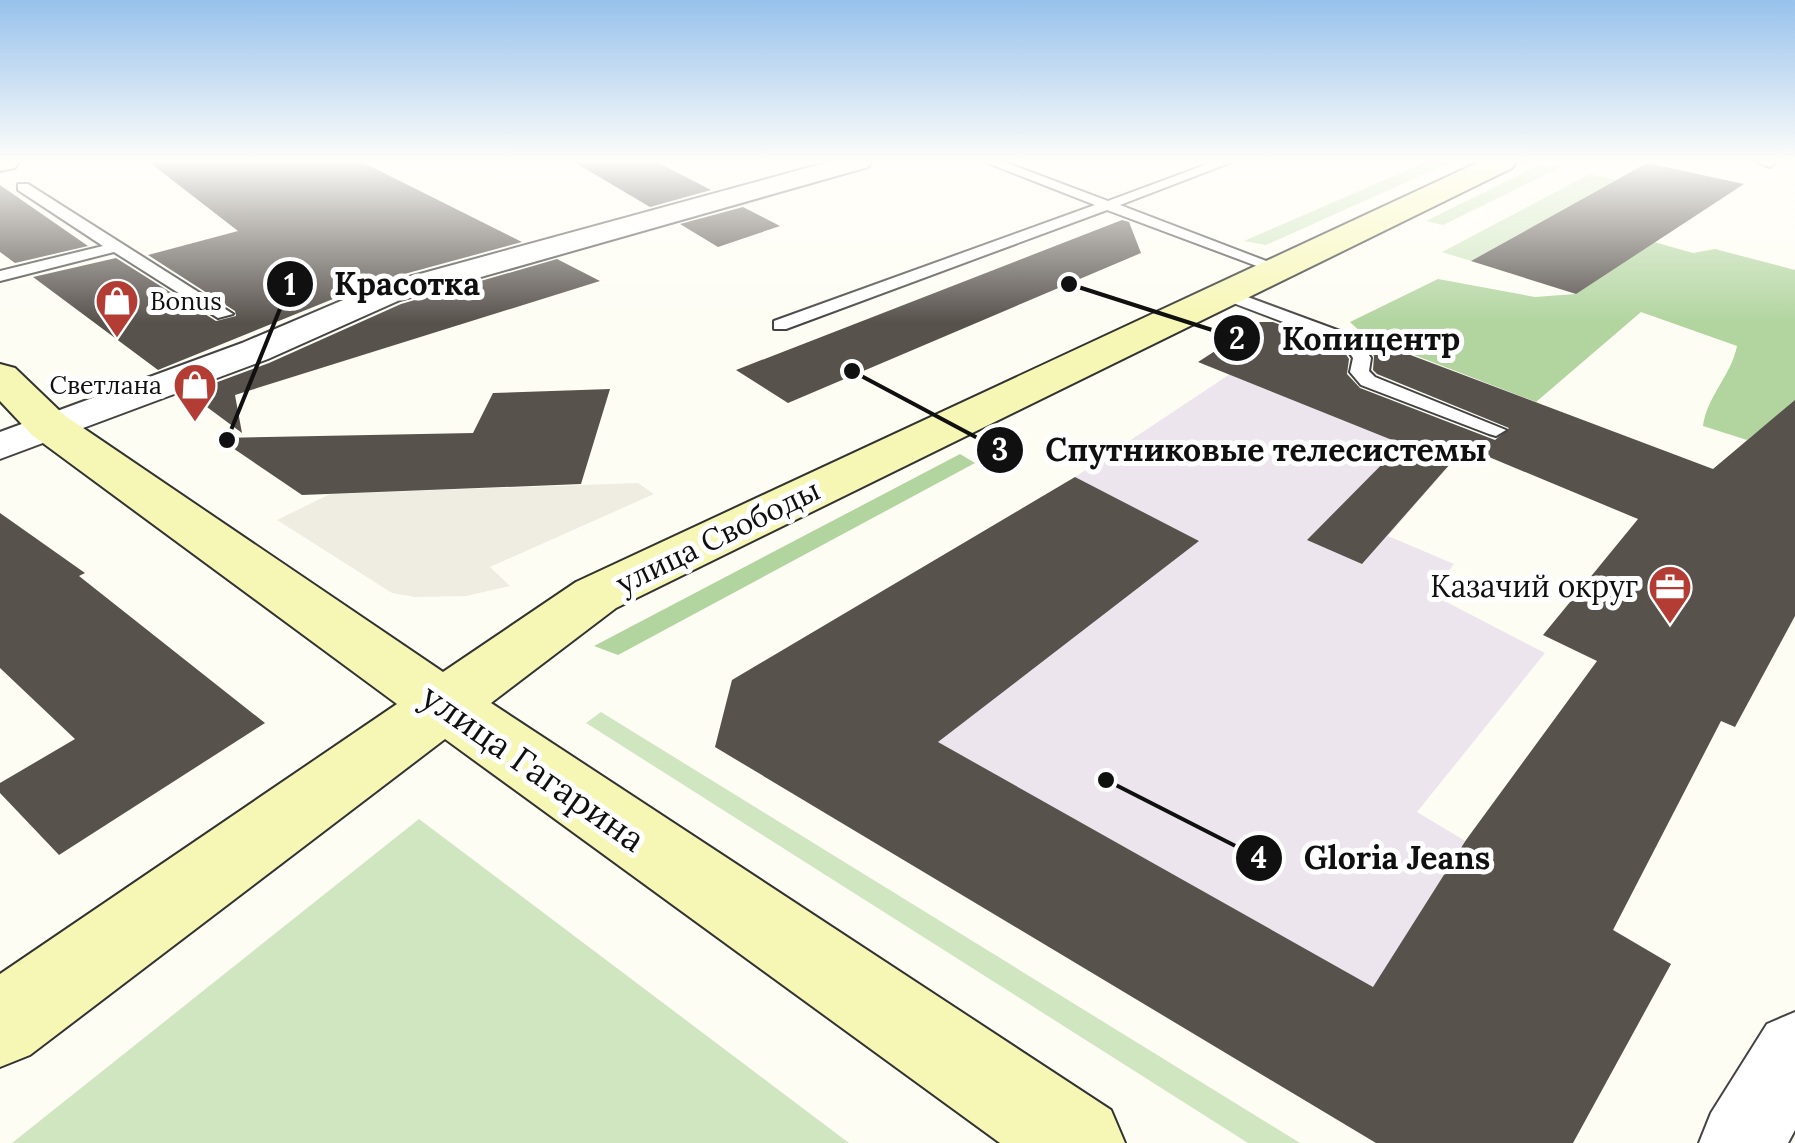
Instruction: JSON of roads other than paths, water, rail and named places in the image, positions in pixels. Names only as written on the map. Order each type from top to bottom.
[{"type":"main road","name":"улица Свободы","points":[[0,1025],[596,595],[1391,215]]},
{"type":"main road","name":"улица Гагарина","points":[[0,377],[48,426],[440,704],[1078,1143]]},
{"type":"street","points":[[0,446],[255,352],[388,293],[668,215]]},
{"type":"street","points":[[1741,1143],[1795,1052]]},
{"type":"lane","points":[[66,215],[224,314]]},
{"type":"lane","points":[[780,325],[1082,215]]},
{"type":"lane","points":[[1133,215],[1279,269]]},
{"type":"lane","points":[[0,276],[116,247]]},
{"type":"lane","points":[[1226,294],[1350,341],[1362,358],[1359,372],[1368,381],[1496,430]]},
{"type":"place","name":"Копицентр","points":[[1069,284]]},
{"type":"place","name":"Bonus","points":[[117,339]]},
{"type":"place","name":"Спутниковые телесистемы","points":[[852,371]]},
{"type":"place","name":"Светлана","points":[[195,423]]},
{"type":"place","name":"Красотка","points":[[227,440]]},
{"type":"place","name":"Казачий округ","points":[[1670,625]]},
{"type":"place","name":"Gloria Jeans","points":[[1106,780]]}]
